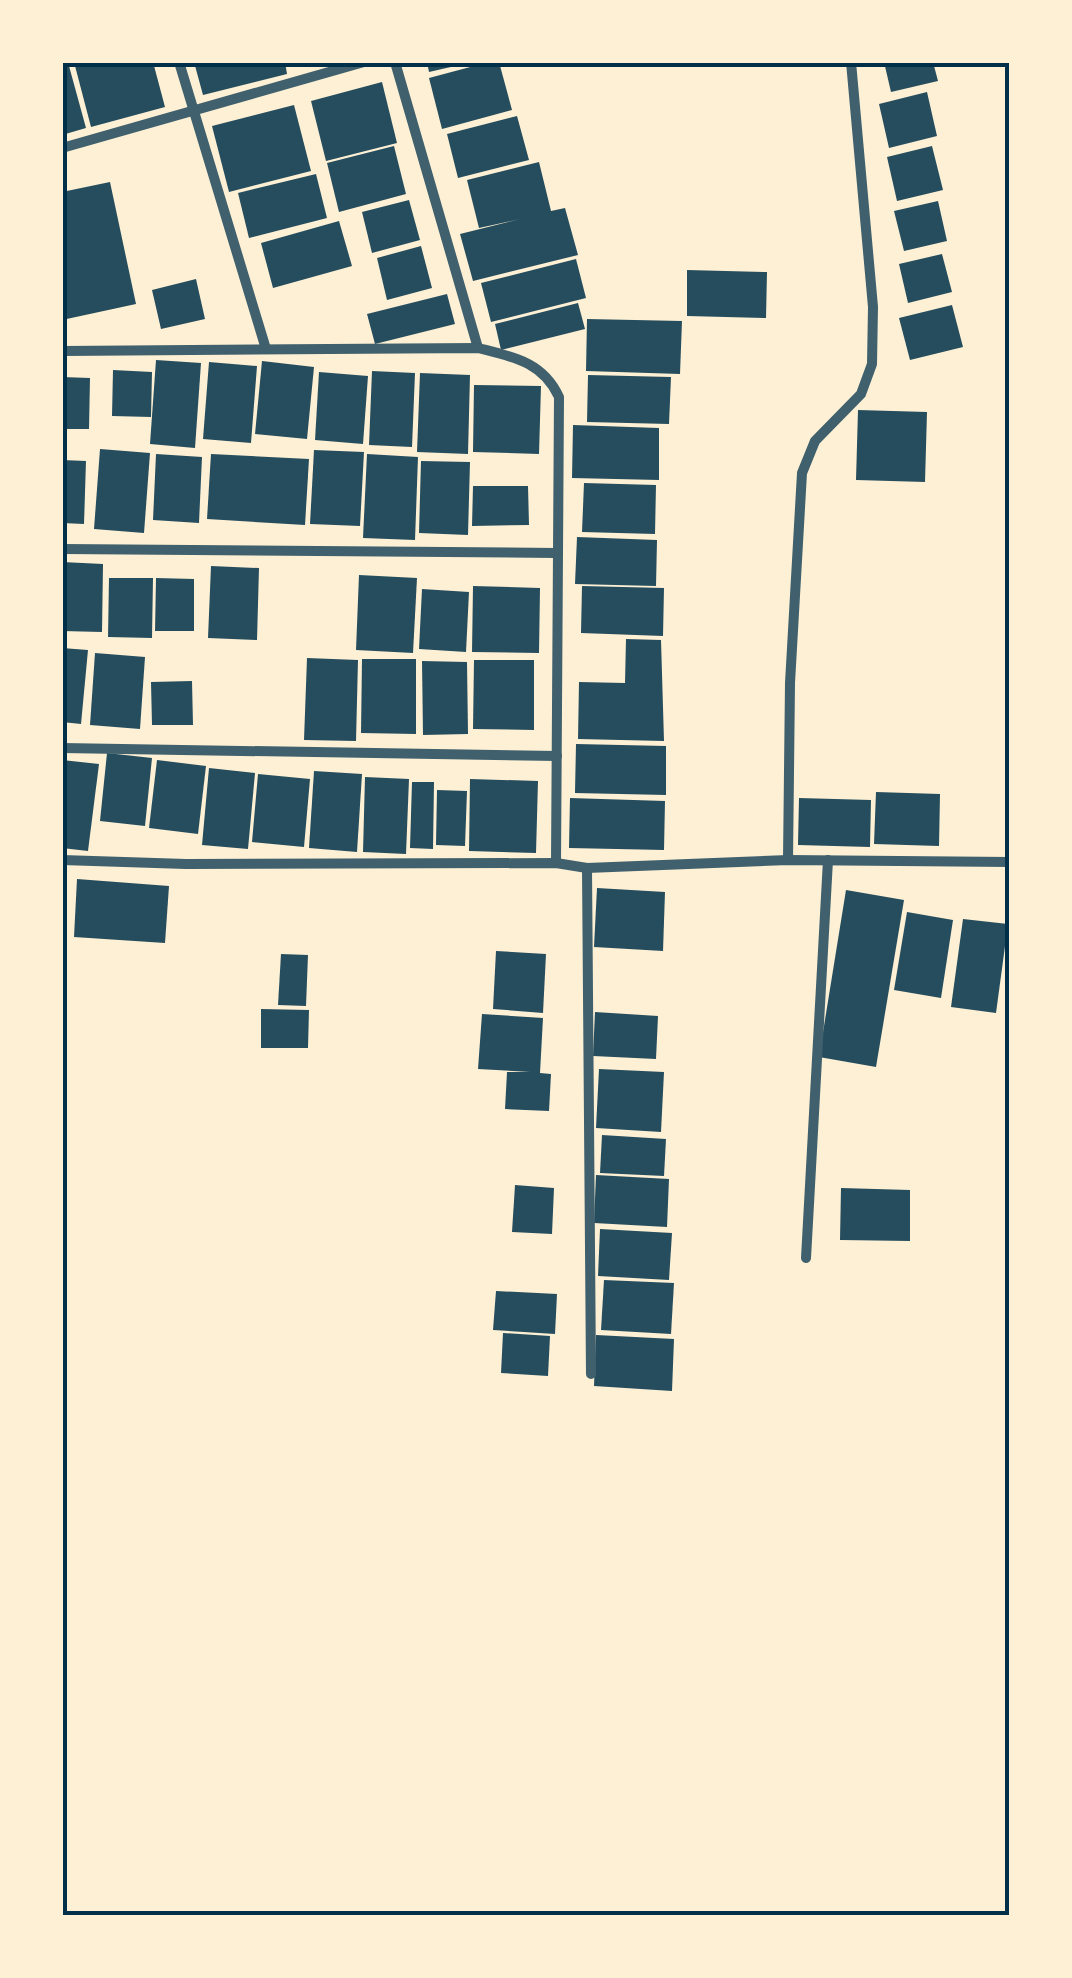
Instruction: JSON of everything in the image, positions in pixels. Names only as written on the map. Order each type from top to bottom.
[{"type":"street","points":[[178,62],[266,349]]},
{"type":"street","points":[[62,148],[364,62]]},
{"type":"street","points":[[395,62],[478,348]]},
{"type":"street","points":[[788,860],[790,683],[802,473],[815,441],[861,394],[872,364],[873,307],[851,62]]},
{"type":"street","points":[[62,351],[478,348],[533,364],[551,380],[559,397],[556,863]]},
{"type":"street","points":[[62,548],[557,553]]},
{"type":"street","points":[[62,748],[557,756]]},
{"type":"street","points":[[62,860],[186,864],[556,863],[587,868],[788,860],[1010,862]]},
{"type":"street","points":[[806,1258],[828,860]]},
{"type":"street","points":[[587,868],[590,1374]]},
{"type":"building","points":[[74,62],[153,62],[165,107],[91,127]]},
{"type":"building","points":[[194,62],[285,62],[287,74],[203,95]]},
{"type":"building","points":[[427,62],[463,62],[464,64],[429,72]]},
{"type":"building","points":[[499,62],[512,110],[442,129],[429,78]]},
{"type":"building","points":[[884,62],[933,62],[938,81],[891,92]]},
{"type":"building","points":[[69,66],[86,128],[62,135],[62,68]]},
{"type":"building","points":[[382,82],[397,143],[326,161],[311,101]]},
{"type":"building","points":[[927,92],[937,136],[889,148],[879,104]]},
{"type":"building","points":[[294,105],[311,171],[229,192],[212,126]]},
{"type":"building","points":[[517,116],[529,160],[458,178],[447,134]]},
{"type":"building","points":[[394,146],[406,194],[339,212],[327,163]]},
{"type":"building","points":[[932,146],[943,190],[897,201],[887,157]]},
{"type":"building","points":[[539,162],[551,211],[565,208],[578,255],[473,281],[460,234],[520,219],[479,228],[467,180]]},
{"type":"building","points":[[316,174],[327,218],[249,238],[238,193]]},
{"type":"building","points":[[110,182],[136,304],[62,320],[62,192]]},
{"type":"building","points":[[409,200],[420,240],[372,253],[362,212]]},
{"type":"building","points":[[938,201],[947,241],[904,251],[894,211]]},
{"type":"building","points":[[339,221],[352,266],[273,288],[261,243]]},
{"type":"building","points":[[421,246],[432,288],[387,300],[377,258]]},
{"type":"building","points":[[942,254],[952,292],[908,303],[899,264]]},
{"type":"building","points":[[576,259],[586,298],[491,322],[481,283]]},
{"type":"building","points":[[687,270],[767,272],[766,318],[687,316]]},
{"type":"building","points":[[196,279],[205,319],[161,329],[152,290]]},
{"type":"building","points":[[447,294],[455,324],[375,344],[367,314]]},
{"type":"building","points":[[578,303],[585,329],[501,350],[495,324]]},
{"type":"building","points":[[952,305],[963,347],[910,360],[899,318]]},
{"type":"building","points":[[587,319],[682,321],[680,374],[586,371]]},
{"type":"building","points":[[156,360],[201,363],[195,448],[150,444]]},
{"type":"building","points":[[262,361],[314,367],[307,439],[255,434]]},
{"type":"building","points":[[209,362],[257,366],[251,443],[203,439]]},
{"type":"building","points":[[113,370],[152,372],[151,417],[112,416]]},
{"type":"building","points":[[372,371],[415,373],[412,447],[369,445]]},
{"type":"building","points":[[319,372],[368,376],[363,444],[315,440]]},
{"type":"building","points":[[420,373],[470,375],[468,454],[417,452]]},
{"type":"building","points":[[588,375],[671,377],[669,424],[587,422]]},
{"type":"building","points":[[62,377],[90,378],[89,429],[62,429]]},
{"type":"building","points":[[474,385],[541,386],[539,454],[473,452]]},
{"type":"building","points":[[858,410],[927,412],[925,482],[856,480]]},
{"type":"building","points":[[573,425],[659,428],[659,480],[572,478]]},
{"type":"building","points":[[100,449],[150,453],[144,533],[94,529]]},
{"type":"building","points":[[314,450],[364,452],[360,526],[310,524]]},
{"type":"building","points":[[156,454],[202,457],[199,523],[153,520]]},
{"type":"building","points":[[211,454],[309,459],[305,525],[207,519]]},
{"type":"building","points":[[367,454],[418,457],[415,540],[363,538]]},
{"type":"building","points":[[62,460],[86,461],[84,524],[62,523]]},
{"type":"building","points":[[421,461],[470,462],[468,535],[419,533]]},
{"type":"building","points":[[584,483],[656,485],[655,534],[582,532]]},
{"type":"building","points":[[473,486],[528,486],[529,525],[472,526]]},
{"type":"building","points":[[577,537],[657,540],[656,586],[575,584]]},
{"type":"building","points":[[62,562],[103,564],[102,632],[62,631]]},
{"type":"building","points":[[211,566],[259,568],[257,640],[208,638]]},
{"type":"building","points":[[359,575],[417,578],[413,653],[356,650]]},
{"type":"building","points":[[109,578],[153,578],[152,638],[108,637]]},
{"type":"building","points":[[156,578],[194,579],[194,631],[155,631]]},
{"type":"building","points":[[473,586],[540,588],[539,653],[472,652]]},
{"type":"building","points":[[582,586],[664,588],[663,636],[581,633]]},
{"type":"building","points":[[422,589],[469,592],[466,652],[419,649]]},
{"type":"building","points":[[626,639],[661,640],[664,741],[578,739],[579,682],[625,683]]},
{"type":"building","points":[[62,648],[88,650],[81,724],[62,722]]},
{"type":"building","points":[[95,653],[145,657],[140,729],[90,725]]},
{"type":"building","points":[[307,658],[358,660],[356,741],[304,740]]},
{"type":"building","points":[[362,659],[416,659],[416,734],[361,733]]},
{"type":"building","points":[[474,660],[534,660],[534,730],[473,729]]},
{"type":"building","points":[[422,661],[467,662],[468,734],[423,735]]},
{"type":"building","points":[[192,681],[193,725],[152,725],[151,682]]},
{"type":"building","points":[[576,744],[666,746],[666,795],[575,793]]},
{"type":"building","points":[[107,753],[152,758],[145,826],[100,821]]},
{"type":"building","points":[[62,760],[99,764],[88,851],[62,848]]},
{"type":"building","points":[[157,760],[206,766],[198,834],[149,828]]},
{"type":"building","points":[[209,768],[255,773],[248,849],[202,845]]},
{"type":"building","points":[[314,771],[362,774],[357,852],[309,848]]},
{"type":"building","points":[[258,774],[310,779],[304,847],[252,842]]},
{"type":"building","points":[[365,777],[409,779],[406,854],[363,852]]},
{"type":"building","points":[[470,779],[538,781],[536,853],[469,851]]},
{"type":"building","points":[[412,782],[434,782],[433,849],[410,848]]},
{"type":"building","points":[[437,790],[467,791],[465,846],[436,845]]},
{"type":"building","points":[[876,792],[940,794],[939,846],[874,844]]},
{"type":"building","points":[[570,798],[665,801],[664,850],[569,848]]},
{"type":"building","points":[[799,798],[871,800],[870,847],[798,845]]},
{"type":"building","points":[[77,879],[169,886],[165,943],[74,937]]},
{"type":"building","points":[[597,888],[665,892],[663,951],[594,947]]},
{"type":"building","points":[[846,890],[904,900],[876,1067],[819,1057]]},
{"type":"building","points":[[907,912],[953,920],[941,998],[894,990]]},
{"type":"building","points":[[963,919],[1008,924],[996,1013],[951,1007]]},
{"type":"building","points":[[496,951],[546,954],[543,1013],[493,1009]]},
{"type":"building","points":[[281,954],[308,955],[306,1006],[278,1005]]},
{"type":"building","points":[[261,1009],[309,1010],[308,1048],[261,1048]]},
{"type":"building","points":[[595,1012],[658,1016],[656,1059],[593,1056]]},
{"type":"building","points":[[482,1014],[543,1018],[540,1073],[551,1074],[549,1111],[505,1109],[507,1072],[530,1072],[478,1069]]},
{"type":"building","points":[[599,1069],[664,1072],[661,1132],[596,1128]]},
{"type":"building","points":[[602,1135],[666,1139],[664,1176],[600,1173]]},
{"type":"building","points":[[596,1175],[669,1179],[667,1227],[594,1223]]},
{"type":"building","points":[[515,1185],[554,1188],[552,1234],[512,1232]]},
{"type":"building","points":[[841,1188],[910,1190],[910,1241],[840,1240]]},
{"type":"building","points":[[600,1229],[672,1233],[669,1280],[598,1276]]},
{"type":"building","points":[[604,1280],[674,1283],[671,1334],[601,1330]]},
{"type":"building","points":[[496,1291],[557,1294],[555,1334],[493,1330]]},
{"type":"building","points":[[503,1333],[550,1336],[548,1376],[501,1373]]},
{"type":"building","points":[[596,1335],[674,1339],[672,1391],[594,1386]]}]
